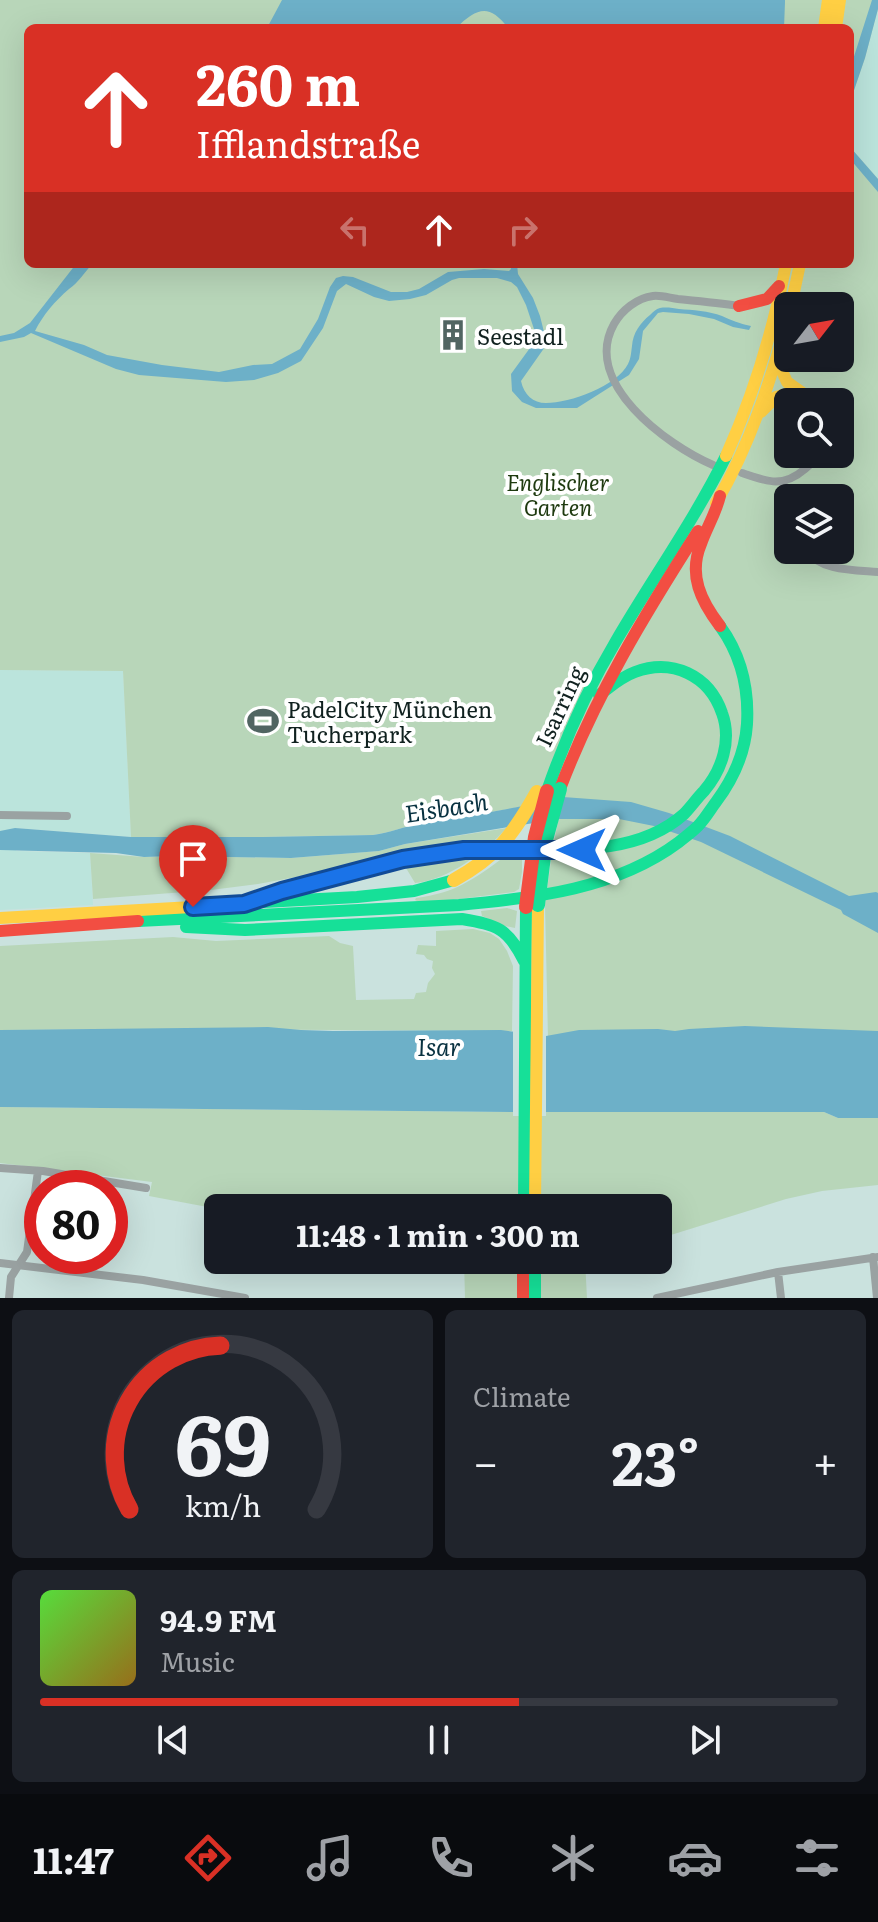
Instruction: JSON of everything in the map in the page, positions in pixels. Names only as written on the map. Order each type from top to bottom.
[{"type":"main road","points":[[825,24],[828,0]]},
{"type":"main road","points":[[837,24],[840,0]]},
{"type":"main road","points":[[739,306],[772,297],[786,268]]},
{"type":"main road","name":"Isarring","points":[[784,292],[786,268]]},
{"type":"main road","points":[[794,292],[799,268]]},
{"type":"main road","points":[[739,306],[755,310],[774,321]]},
{"type":"main road","name":"Isarring","points":[[526,1194],[529,1167],[528,968],[535,837],[553,772],[574,719],[616,641],[716,477],[774,342]]},
{"type":"main road","name":"Isarring","points":[[548,790],[575,746],[625,647],[720,496],[758,416],[774,369]]},
{"type":"main road","points":[[780,372],[793,388]]},
{"type":"main road","points":[[758,416],[774,399]]},
{"type":"main road","points":[[0,931],[494,902],[593,885],[626,873],[677,845],[700,827],[719,802],[736,772],[744,749],[749,706],[745,674],[735,650],[709,611],[695,577],[699,543],[717,511],[720,496]]},
{"type":"main road","points":[[244,904],[403,859],[464,850],[582,850],[614,846],[654,834],[680,817],[718,773],[727,745],[727,728],[722,710],[715,695],[703,682],[688,672],[670,667],[652,667],[632,673],[599,695]]},
{"type":"main road","points":[[0,918],[414,891],[454,880],[483,863],[508,841],[548,790]]},
{"type":"main road","points":[[138,921],[172,927],[245,930],[462,919],[495,924],[509,934],[528,968]]},
{"type":"main road","name":"Isarring","points":[[529,1167],[533,1194]]},
{"type":"main road","points":[[523,1274],[523,1298]]},
{"type":"main road","points":[[535,1274],[535,1298]]},
{"type":"street","points":[[713,465],[692,456],[660,434],[640,415],[612,377],[606,348],[610,331],[619,317],[634,303],[654,296],[739,306]]},
{"type":"street","points":[[742,473],[767,481],[783,482],[806,468]]},
{"type":"street","points":[[822,564],[878,572]]},
{"type":"street","points":[[0,815],[67,816]]},
{"type":"street","points":[[0,1168],[25,1170]]},
{"type":"street","points":[[128,1185],[146,1188]]},
{"type":"street","points":[[9,1298],[11,1277],[24,1256]]},
{"type":"street","points":[[657,1298],[778,1272],[875,1257],[877,1298]]},
{"type":"street","points":[[0,1263],[143,1280],[245,1298]]},
{"type":"street","points":[[778,1272],[781,1298]]},
{"type":"shaded area","points":[[878,9],[878,179],[854,152],[854,90]]},
{"type":"shaded area","points":[[0,670],[123,671],[131,837],[16,828],[16,851],[90,853],[93,905],[0,910]]},
{"type":"green space","name":"Englischer Garten","points":[[0,0],[878,0],[854,90],[854,24],[24,24],[24,268],[854,268],[854,152],[878,179],[878,1035],[548,1038],[545,904],[563,798],[373,835],[131,837],[123,671],[0,670]]},
{"type":"green space","points":[[507,828],[465,863],[428,881],[415,883],[400,858],[258,884],[93,899],[90,853],[144,857],[291,858],[379,851]]},
{"type":"green space","points":[[504,857],[522,857],[519,889],[514,892],[443,901],[415,900],[463,884]]},
{"type":"green space","points":[[507,908],[517,911],[515,928],[482,916],[481,911]]},
{"type":"green space","points":[[473,929],[499,939],[513,966],[512,1031],[0,1030],[0,946],[173,937],[216,941],[329,936],[353,946],[356,1000],[414,999],[416,993],[426,992],[435,974],[433,961],[416,954],[418,945],[436,946],[436,931]]},
{"type":"green space","points":[[0,1107],[824,1112],[838,1118],[878,1118],[878,1185],[822,1191],[786,1199],[672,1235],[672,1194],[204,1194],[204,1206],[149,1196],[152,1182],[128,1179],[128,1170],[56,1170],[0,1163]]},
{"type":"green space","points":[[464,1274],[586,1274],[587,1298],[465,1298]]},
{"type":"water","points":[[282,0],[785,0],[784,24],[504,24],[495,15],[483,11],[461,24],[269,24]]},
{"type":"water","points":[[872,0],[878,0],[854,90],[854,56]]},
{"type":"water","points":[[854,152],[878,179],[878,192],[854,164]]},
{"type":"water","points":[[73,268],[89,268],[50,308],[35,331],[107,355],[219,372],[272,364],[300,349],[318,319],[336,278],[353,277],[391,292],[407,292],[419,289],[448,272],[484,269],[509,271],[517,268],[533,298],[547,344],[521,381],[527,394],[541,403],[580,396],[614,379],[628,364],[638,329],[659,308],[717,314],[751,326],[749,330],[689,314],[658,313],[643,331],[639,359],[629,375],[577,408],[536,408],[522,402],[512,391],[511,374],[536,335],[517,287],[497,278],[459,278],[426,295],[389,301],[346,284],[337,291],[323,328],[301,361],[278,373],[254,380],[226,382],[139,375],[116,369],[31,333],[0,342],[0,336],[14,333],[30,323]]},
{"type":"water","points":[[563,797],[631,802],[669,813],[730,836],[849,896],[876,892],[878,933],[841,910],[701,842],[654,826],[619,819],[558,819],[379,851],[291,858],[144,857],[116,853],[0,850],[0,831],[15,828],[131,837],[373,835]]},
{"type":"water","name":"Isar","points":[[745,1026],[878,1031],[878,1118],[838,1118],[824,1112],[0,1107],[0,1030],[268,1027],[333,1031],[501,1030],[546,1036],[579,1030],[675,1031]]},
{"type":"pier","points":[[513,1027],[546,1032],[546,1116],[513,1116]]},
{"type":"traffic: fast","points":[[547,791],[569,733],[596,677],[726,456]]},
{"type":"traffic: fast","points":[[138,921],[459,905],[517,899],[602,881],[655,858],[701,823],[728,784],[741,756],[747,724],[745,685],[733,649],[720,626]]},
{"type":"traffic: fast","points":[[244,904],[346,874],[423,856],[478,850],[603,847],[660,831],[684,814],[716,774],[724,754],[726,734],[722,713],[716,700],[699,680],[688,673],[662,667],[635,672],[599,695]]},
{"type":"traffic: fast","points":[[538,905],[546,840],[560,789]]},
{"type":"traffic: fast","points":[[264,902],[414,891],[454,880]]},
{"type":"traffic: fast","points":[[524,1194],[526,907]]},
{"type":"traffic: fast","points":[[186,927],[245,930],[462,919],[500,930],[512,941],[524,961]]},
{"type":"traffic: fast","points":[[535,1274],[535,1298]]},
{"type":"traffic: slow","points":[[825,24],[828,0]]},
{"type":"traffic: slow","points":[[837,24],[840,0]]},
{"type":"traffic: slow","points":[[726,456],[762,362],[785,268]]},
{"type":"traffic: slow","points":[[794,292],[799,268]]},
{"type":"traffic: slow","points":[[716,503],[739,459],[774,366]]},
{"type":"traffic: slow","points":[[782,372],[787,382],[795,388]]},
{"type":"traffic: slow","points":[[761,412],[774,399]]},
{"type":"traffic: slow","points":[[454,880],[482,862],[503,843],[537,792]]},
{"type":"traffic: slow","points":[[0,918],[244,904]]},
{"type":"traffic: slow","points":[[535,1194],[538,905]]},
{"type":"traffic: jam","points":[[739,306],[767,299],[779,286]]},
{"type":"traffic: jam","points":[[720,496],[697,555],[696,566],[698,587],[720,626]]},
{"type":"traffic: jam","points":[[560,789],[589,721],[622,656],[698,531]]},
{"type":"traffic: jam","points":[[526,907],[535,837],[547,791]]},
{"type":"traffic: jam","points":[[0,931],[138,921]]},
{"type":"traffic: jam","points":[[523,1274],[523,1298]]},
{"type":"place","name":"Seestadl","points":[[453,335]]},
{"type":"place","name":"PadelCity München Tucherpark","points":[[263,721]]},
{"type":"route","points":[[193,907],[244,904],[403,859],[464,850],[582,850]]},
{"type":"water label","name":"Eisbach","points":[[446,806]]}]
